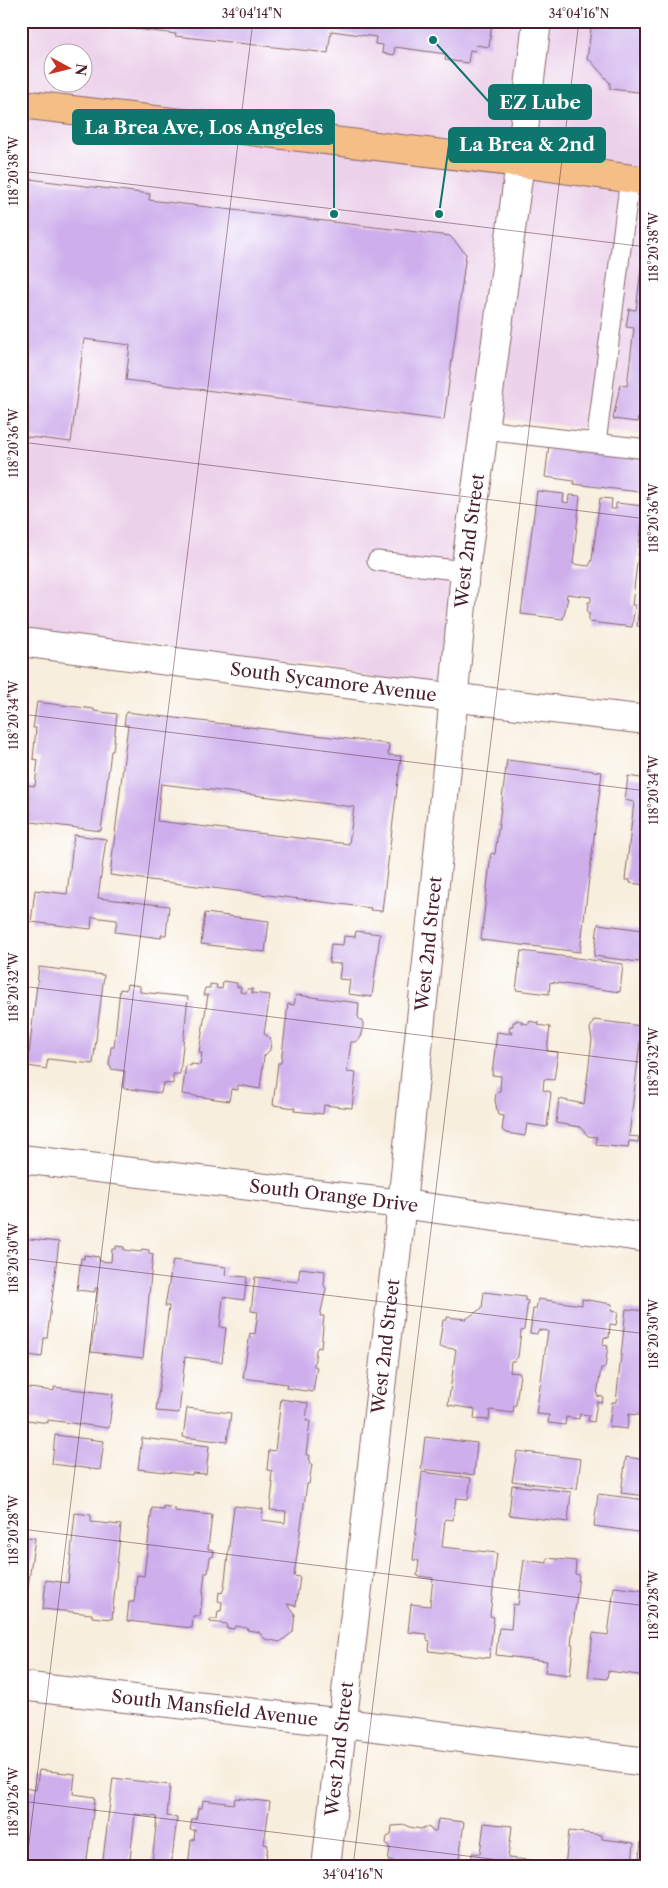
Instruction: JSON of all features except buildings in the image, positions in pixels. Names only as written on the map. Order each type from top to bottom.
[{"type":"main road","points":[[21,104],[520,163],[639,180]]},
{"type":"street","name":"West 2nd Street","points":[[326,1867],[402,1204],[454,698],[465,571],[520,163],[537,21]]},
{"type":"street","name":"South Sycamore Avenue","points":[[21,642],[454,698],[647,720]]},
{"type":"street","name":"South Orange Drive","points":[[21,1159],[402,1204],[647,1238]]},
{"type":"street","name":"South Mansfield Avenue","points":[[21,1686],[344,1722],[647,1762]]},
{"type":"lane","points":[[596,443],[639,180]]},
{"type":"lane","points":[[485,430],[647,449]]},
{"type":"lane","points":[[377,561],[465,571]]},
{"type":"shaded area","points":[[21,21],[647,21],[647,436],[494,417],[465,685],[21,630]]},
{"type":"place","name":"EZ Lube","points":[[433,40]]},
{"type":"place","name":"La Brea Ave, Los Angeles","points":[[334,214]]},
{"type":"place","name":"La Brea & 2nd","points":[[439,214]]}]
